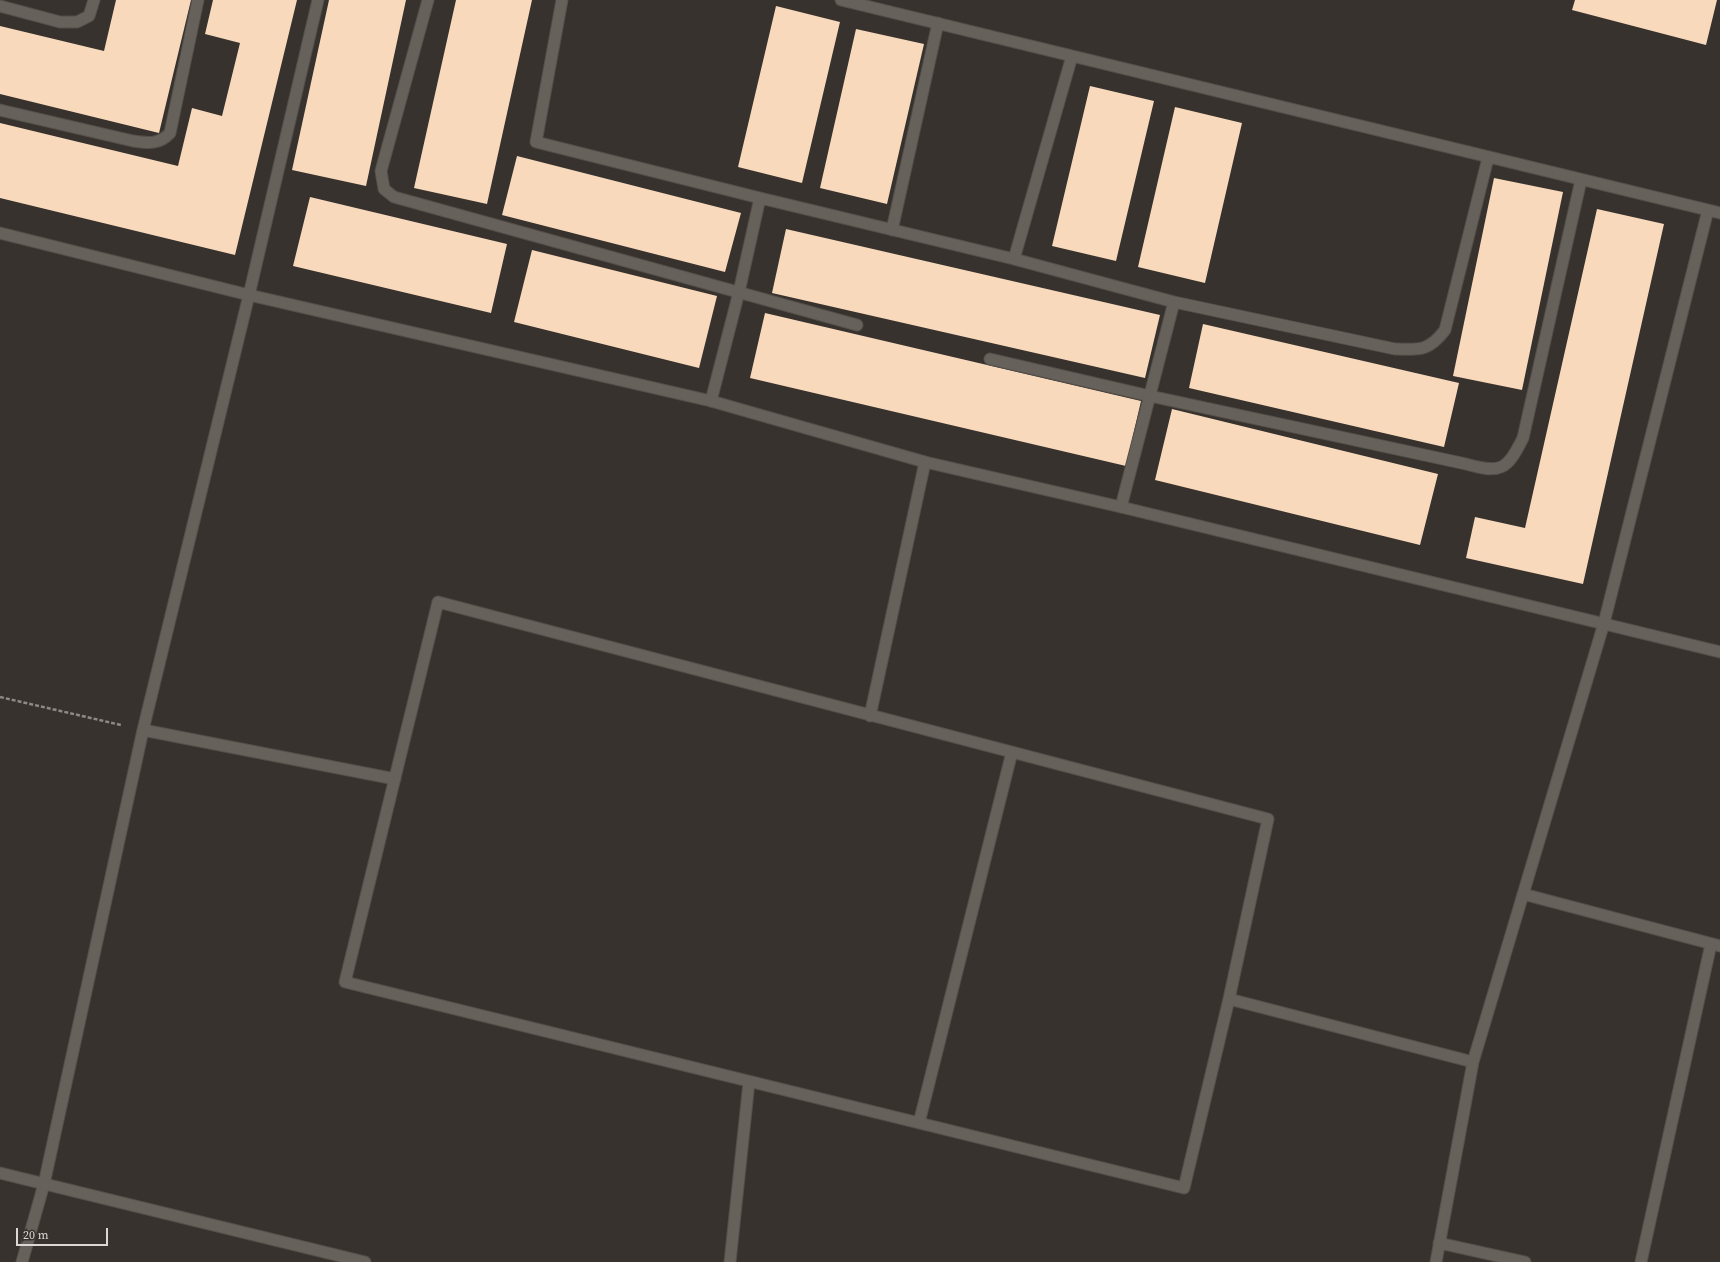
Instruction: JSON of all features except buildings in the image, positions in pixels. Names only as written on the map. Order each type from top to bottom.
[{"type":"street","points":[[0,6],[60,22],[77,22],[89,16],[94,0]]},
{"type":"street","points":[[0,110],[148,143],[164,140],[170,133],[171,129],[198,0]]},
{"type":"street","points":[[22,1262],[44,1184],[143,730],[249,295],[318,0]]},
{"type":"street","points":[[428,0],[381,171],[384,189],[394,197],[857,324]]},
{"type":"street","points":[[562,0],[536,142],[1014,259],[1174,302],[1395,349],[1419,350],[1436,342],[1445,330],[1488,158]]},
{"type":"street","points":[[841,0],[1720,213]]},
{"type":"street","points":[[892,230],[938,23]]},
{"type":"street","points":[[1014,259],[1072,56]]},
{"type":"street","points":[[990,359],[1150,396],[1466,464],[1487,470],[1501,468],[1509,463],[1523,438],[1581,180]]},
{"type":"street","points":[[711,401],[739,292],[760,198]]},
{"type":"street","points":[[1436,1262],[1473,1062],[1604,623],[1708,210]]},
{"type":"street","points":[[0,233],[249,295],[711,401],[925,462],[1121,507],[1720,652]]},
{"type":"street","points":[[1121,507],[1174,302]]},
{"type":"street","points":[[870,716],[925,462]]},
{"type":"street","points":[[438,602],[870,716],[1268,819],[1229,999],[1184,1188],[345,982],[438,602]]},
{"type":"street","points":[[143,730],[395,779]]},
{"type":"street","points":[[919,1123],[1012,752]]},
{"type":"street","points":[[1523,894],[1716,945],[1641,1262]]},
{"type":"street","points":[[1229,999],[1473,1062]]},
{"type":"street","points":[[730,1262],[749,1082]]},
{"type":"street","points":[[0,1173],[365,1262]]},
{"type":"street","points":[[1440,1243],[1525,1262]]},
{"type":"path","points":[[0,697],[143,730]]}]
